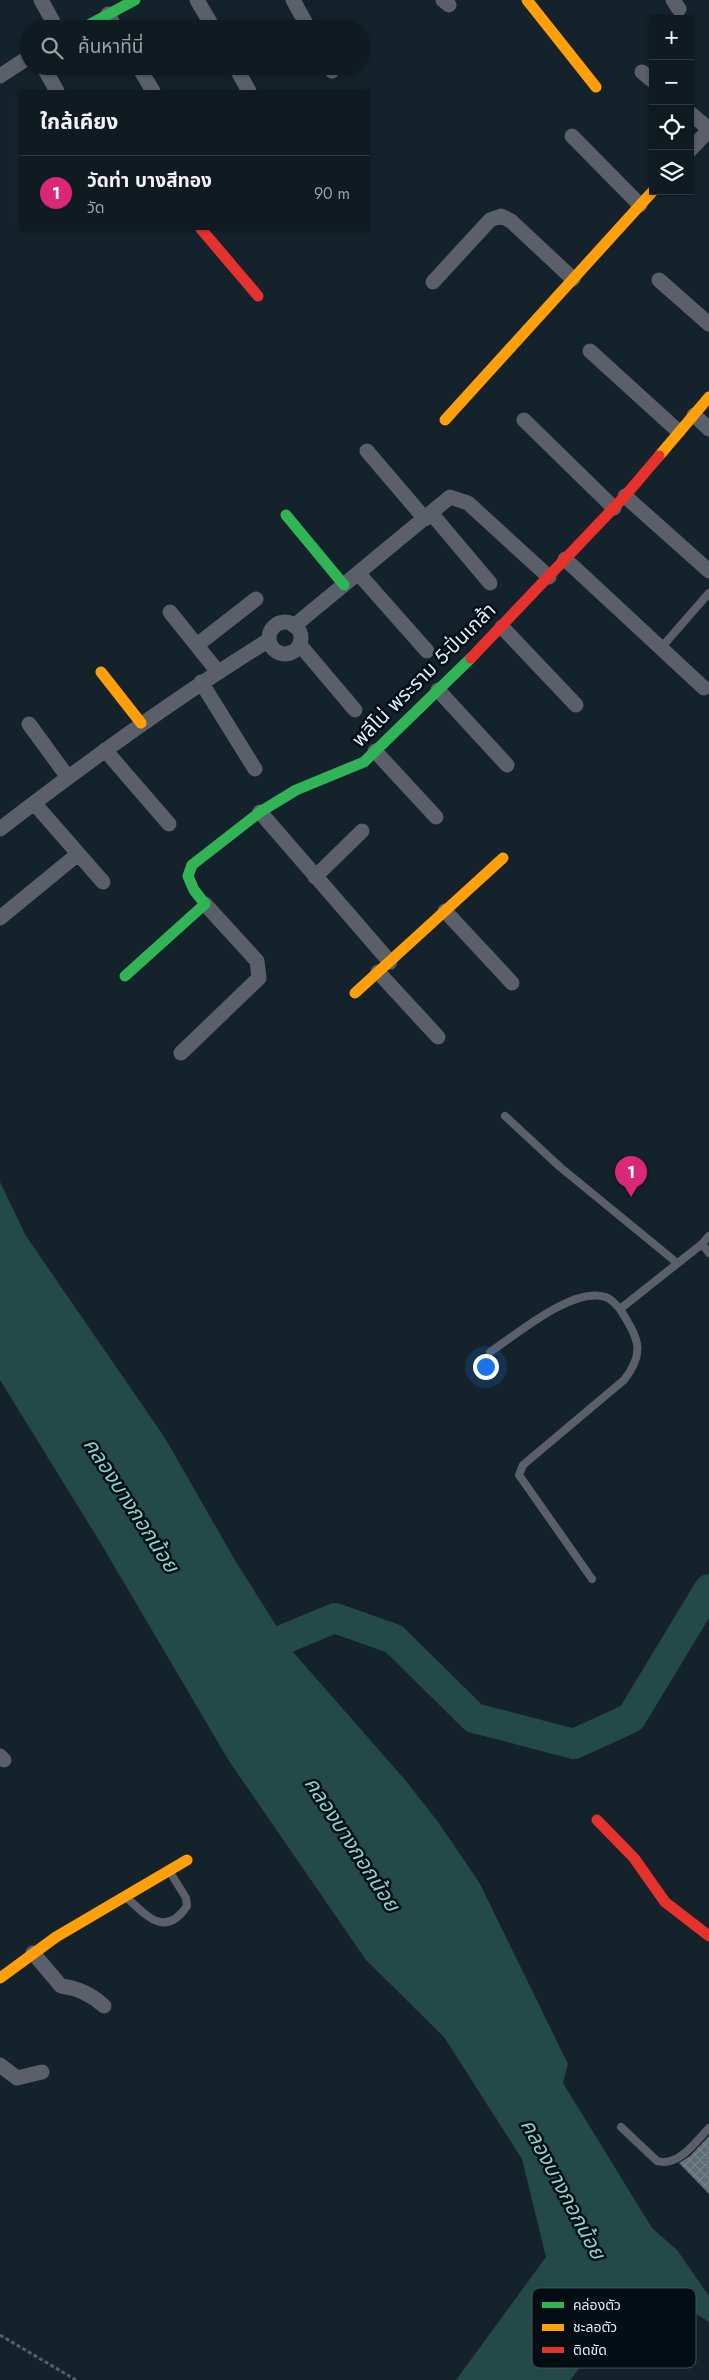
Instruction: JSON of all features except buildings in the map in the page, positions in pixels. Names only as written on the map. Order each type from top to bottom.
[{"type":"street","points":[[41,0],[52,20]]},
{"type":"street","points":[[97,20],[134,0]]},
{"type":"street","points":[[198,0],[209,20]]},
{"type":"street","points":[[293,0],[304,20]]},
{"type":"street","points":[[527,0],[596,87]]},
{"type":"street","points":[[108,14],[111,20]]},
{"type":"street","points":[[0,76],[20,63]]},
{"type":"street","points":[[48,75],[56,90]]},
{"type":"street","points":[[143,75],[152,90]]},
{"type":"street","points":[[240,75],[248,90]]},
{"type":"street","points":[[694,116],[709,129],[694,146]]},
{"type":"street","points":[[572,136],[640,205]]},
{"type":"street","points":[[445,420],[649,195]]},
{"type":"street","points":[[433,282],[490,220],[501,216],[510,221],[573,279]]},
{"type":"street","points":[[202,230],[258,296]]},
{"type":"street","points":[[659,280],[709,324]]},
{"type":"street","points":[[590,352],[678,432]]},
{"type":"street","name":"พลีโน่ พระราม 5-ปิ่นเกล้า","points":[[205,904],[194,890],[188,876],[192,865],[260,812],[296,790],[364,762],[502,627],[536,588],[549,577],[625,496],[709,397]]},
{"type":"street","points":[[694,415],[709,428]]},
{"type":"street","points":[[524,420],[614,508]]},
{"type":"street","points":[[367,451],[490,582]]},
{"type":"street","points":[[625,496],[709,571]]},
{"type":"street","points":[[294,626],[450,497],[468,503],[549,577]]},
{"type":"street","points":[[286,515],[344,585]]},
{"type":"street","points":[[565,559],[704,688]]},
{"type":"street","points":[[358,573],[427,651]]},
{"type":"street","points":[[197,645],[256,599]]},
{"type":"street","points":[[170,612],[218,672]]},
{"type":"street","points":[[0,829],[67,776],[106,750],[141,723],[201,682],[269,640],[275,626],[284,623],[294,626],[299,631],[300,644],[356,710]]},
{"type":"street","points":[[502,627],[576,704]]},
{"type":"street","points":[[269,640],[276,652],[282,654],[296,650],[300,644]]},
{"type":"street","points":[[101,672],[141,723]]},
{"type":"street","points":[[201,682],[255,769]]},
{"type":"street","points":[[438,690],[507,765]]},
{"type":"street","points":[[30,724],[67,776]]},
{"type":"street","points":[[106,750],[168,824]]},
{"type":"street","points":[[375,751],[436,817]]},
{"type":"street","points":[[34,803],[103,882]]},
{"type":"street","points":[[260,812],[390,962]]},
{"type":"street","points":[[315,877],[362,831]]},
{"type":"street","points":[[0,918],[78,854]]},
{"type":"street","points":[[355,993],[503,858]]},
{"type":"street","points":[[125,976],[205,904],[257,961],[259,978],[181,1053]]},
{"type":"street","points":[[445,911],[512,983]]},
{"type":"street","points":[[378,972],[438,1037]]},
{"type":"street","points":[[597,1820],[639,1864],[665,1902],[709,1936]]},
{"type":"street","points":[[0,1978],[33,1953],[124,1896],[187,1860]]},
{"type":"street","points":[[33,1953],[61,1986],[72,1987],[91,1995],[104,2006]]},
{"type":"street","points":[[0,2065],[17,2078],[42,2072]]},
{"type":"lane","points":[[661,648],[709,593]]},
{"type":"lane","points":[[505,1116],[560,1167],[676,1262]]},
{"type":"lane","points":[[620,1309],[676,1262],[702,1244],[709,1236]]},
{"type":"lane","points":[[702,1244],[709,1253]]},
{"type":"lane","points":[[490,1352],[566,1302],[584,1296],[607,1297],[620,1309],[637,1337],[638,1350],[634,1367],[624,1380],[524,1465],[519,1475],[592,1580]]},
{"type":"lane","points":[[124,1896],[154,1922],[167,1923],[182,1914],[187,1906],[186,1898],[169,1870]]},
{"type":"lane","points":[[621,2127],[657,2161],[665,2163],[674,2162],[709,2128]]},
{"type":"path","points":[[0,2335],[76,2380]]},
{"type":"water","name":"คลองบางกอกน้อย","points":[[0,1182],[26,1236],[165,1438],[236,1562],[293,1652],[406,1781],[438,1822],[479,1882],[568,2064],[563,2083],[652,2228],[677,2250],[709,2296],[709,2322],[696,2314],[696,2288],[532,2288],[532,2368],[579,2368],[570,2380],[456,2380],[546,2257],[522,2159],[444,2037],[366,1960],[229,1761],[100,1542],[0,1380]]},
{"type":"waterway","points":[[248,1654],[335,1618],[394,1639],[474,1718],[574,1744],[631,1718],[709,1589]]},
{"type":"traffic: fast","points":[[98,20],[135,0]]},
{"type":"traffic: fast","points":[[286,515],[344,585]]},
{"type":"traffic: fast","points":[[125,976],[205,904],[194,890],[188,876],[192,865],[260,812],[296,790],[364,762],[471,658]]},
{"type":"traffic: slow","points":[[527,0],[596,87]]},
{"type":"traffic: slow","points":[[445,420],[649,195]]},
{"type":"traffic: slow","points":[[659,456],[709,397]]},
{"type":"traffic: slow","points":[[101,672],[141,723]]},
{"type":"traffic: slow","points":[[355,993],[503,858]]},
{"type":"traffic: slow","points":[[0,1978],[56,1937],[187,1860]]},
{"type":"traffic: jam","points":[[202,230],[258,296]]},
{"type":"traffic: jam","points":[[471,658],[625,496],[659,456]]},
{"type":"traffic: jam","points":[[597,1820],[634,1858],[665,1902],[709,1936]]},
{"type":"place","name":"วัดท่า บางสีทอง","points":[[631,1197]]}]
